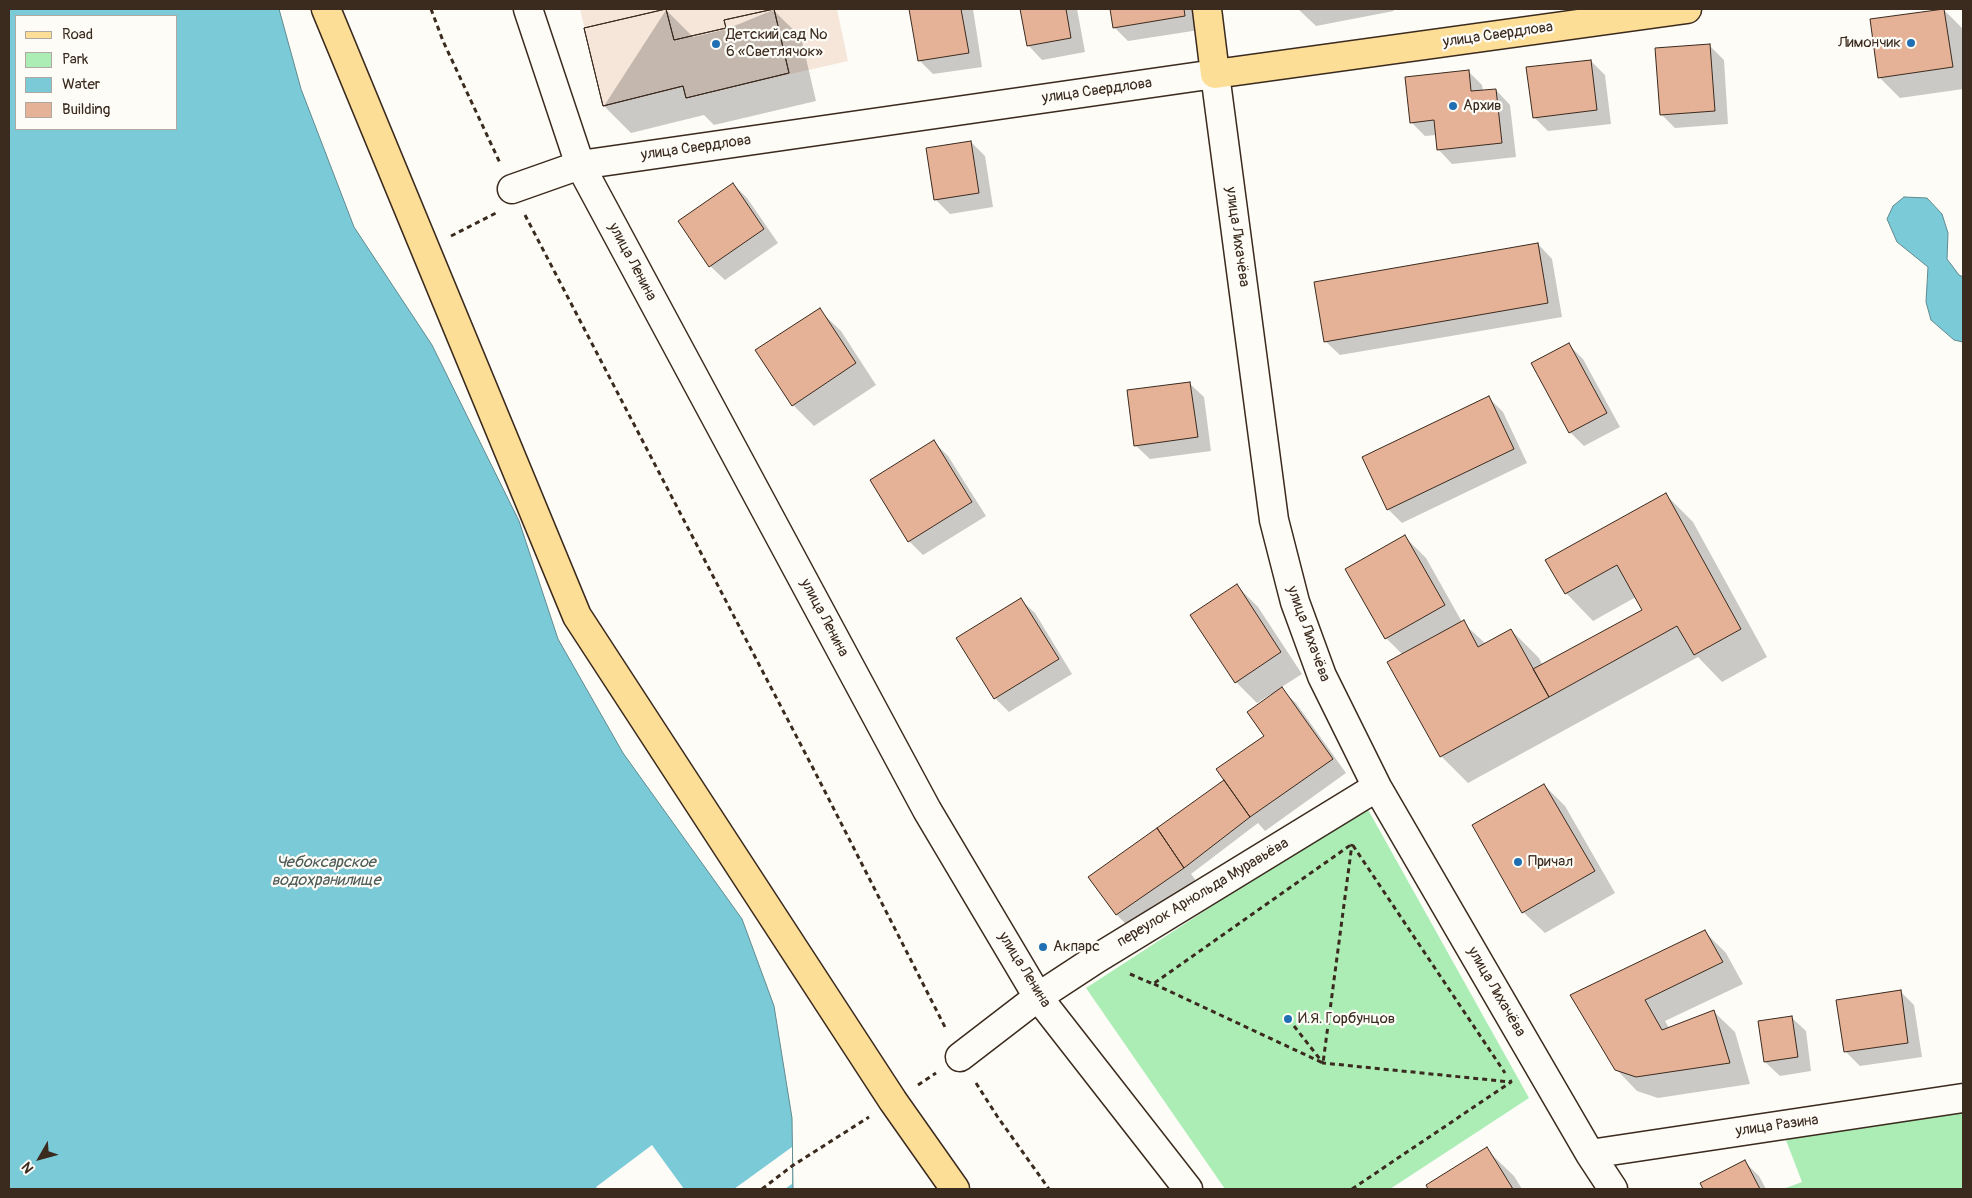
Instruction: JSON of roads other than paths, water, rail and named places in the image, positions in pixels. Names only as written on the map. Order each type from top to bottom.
[{"type":"main road","points":[[326,9],[577,616],[893,1102],[954,1189]]},
{"type":"main road","name":"улица Лихачёва","points":[[1207,9],[1215,74]]},
{"type":"main road","name":"улица Свердлова","points":[[1215,74],[1687,9]]},
{"type":"street","name":"улица Ленина","points":[[528,9],[580,165],[927,810],[1038,998],[1188,1189]]},
{"type":"street","name":"улица Свердлова","points":[[515,195],[580,165],[1215,74]]},
{"type":"street","name":"улица Лихачёва","points":[[1215,74],[1274,520],[1295,602],[1322,676],[1376,788],[1590,1154],[1613,1189]]},
{"type":"street","name":"переулок Арнольда Муравьёва","points":[[960,1057],[1038,998],[1096,959],[1376,788]]},
{"type":"street","name":"улица Разина","points":[[1590,1154],[1963,1098]]},
{"type":"water","name":"Чебоксарское водохранилище","points":[[9,9],[279,9],[301,89],[354,227],[432,345],[519,521],[558,639],[623,753],[742,919],[774,1006],[792,1118],[793,1189],[9,1189]]},
{"type":"water","points":[[1904,197],[1927,198],[1942,214],[1948,233],[1947,259],[1959,275],[1963,277],[1963,342],[1954,340],[1931,320],[1926,302],[1928,267],[1897,242],[1887,219],[1893,206]]},
{"type":"place","name":"Лимончик","points":[[1911,43]]},
{"type":"place","name":"Детский сад № 6 «Светлячок»","points":[[716,44]]},
{"type":"place","name":"Архив","points":[[1453,106]]},
{"type":"place","name":"Причал","points":[[1518,862]]},
{"type":"place","name":"Акпарс","points":[[1043,947]]},
{"type":"place","name":"И.Я. Горбунцов","points":[[1288,1019]]}]
